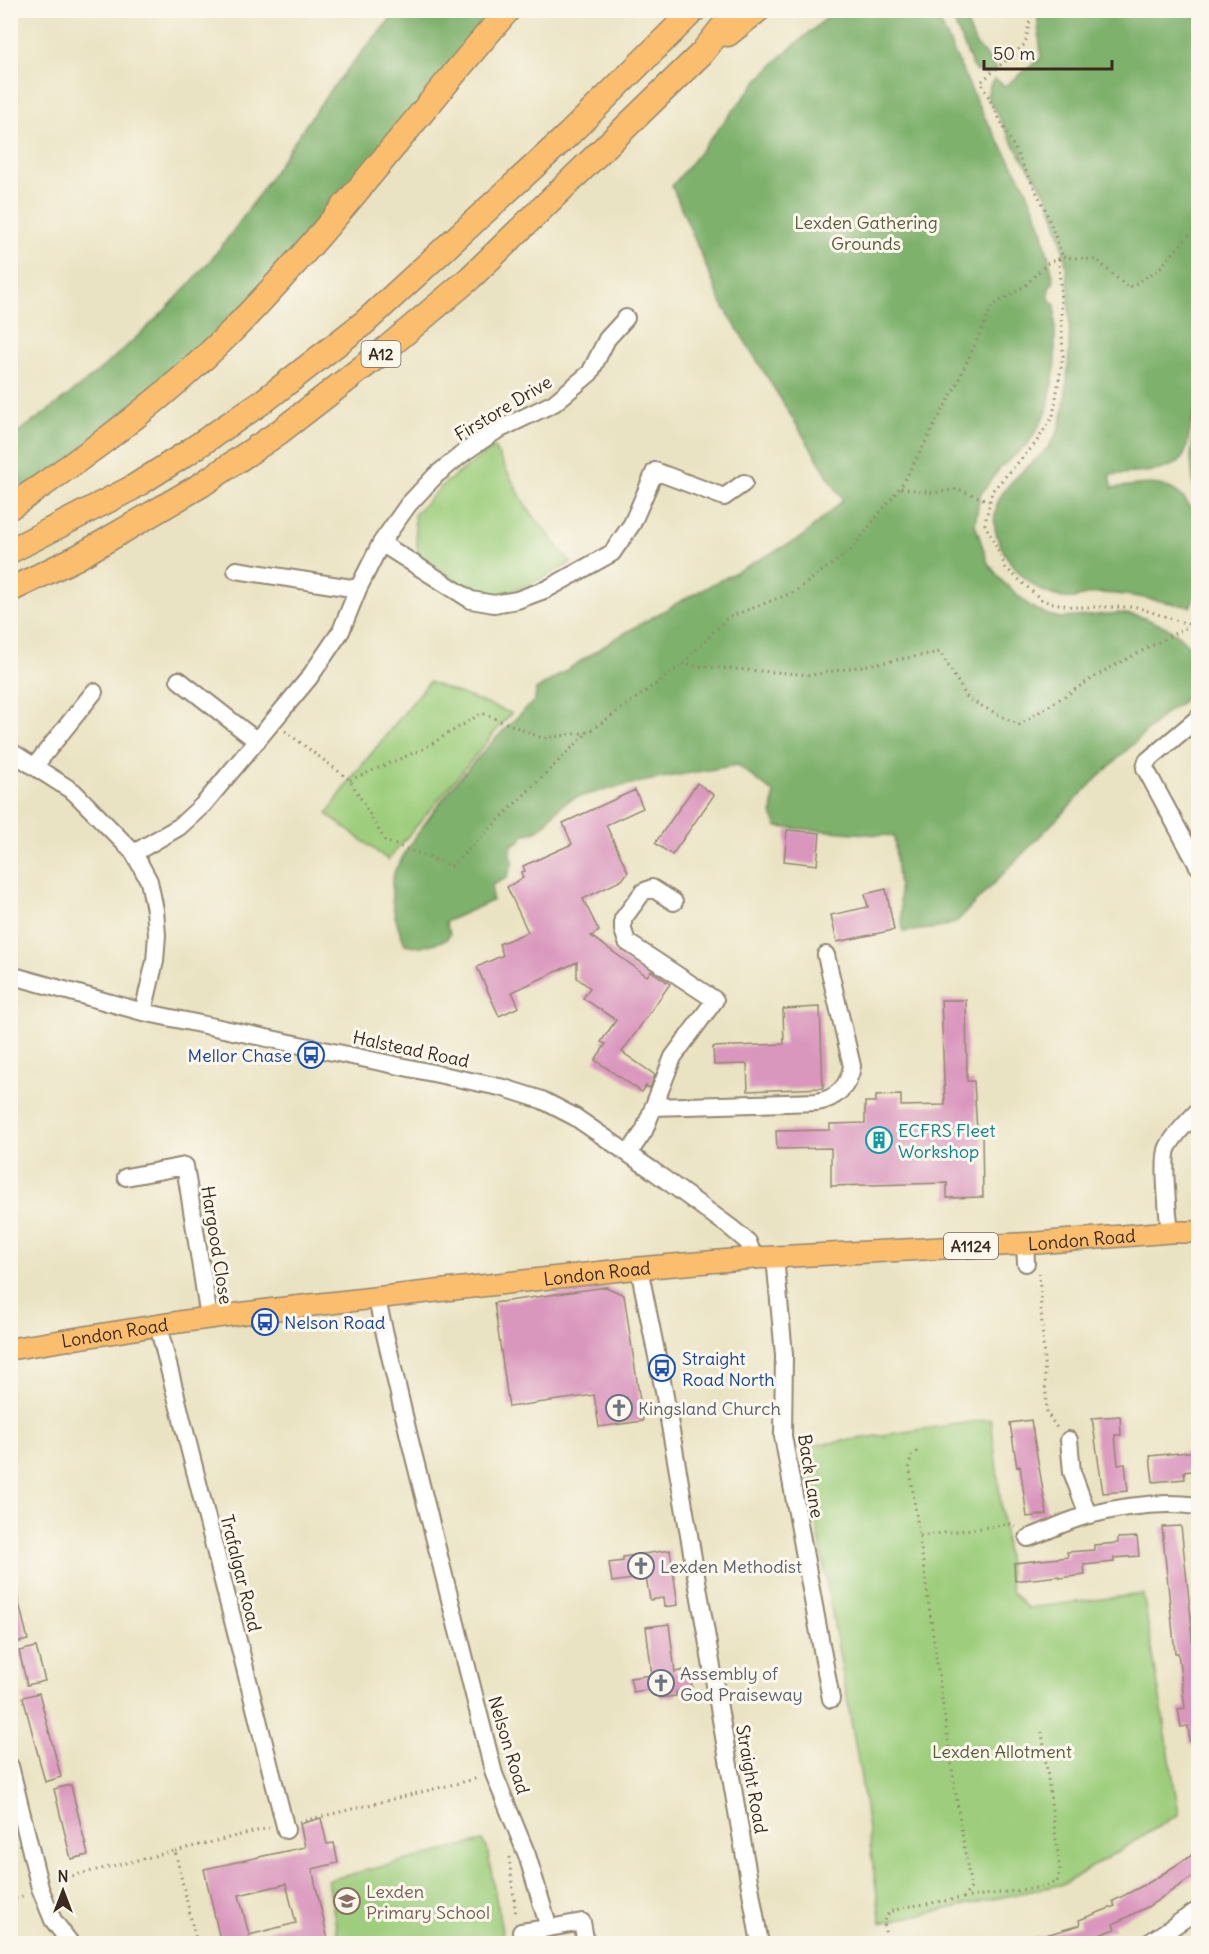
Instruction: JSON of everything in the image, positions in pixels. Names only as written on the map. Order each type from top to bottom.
[{"type":"highway","points":[[10,507],[63,472],[109,437],[164,393],[228,335],[320,234],[508,10]]},
{"type":"highway","name":"A12","points":[[10,551],[132,488],[265,400],[350,335],[568,135],[694,10]]},
{"type":"highway","name":"A12","points":[[702,53],[736,10]]},
{"type":"highway","name":"A12","points":[[10,590],[78,557],[191,491],[278,433],[333,391],[470,278],[702,53],[758,10]]},
{"type":"main road","name":"London Road","points":[[10,1350],[158,1325],[376,1296],[639,1268],[754,1258],[1030,1250],[1188,1231]]},
{"type":"street","name":"Firstore Drive","points":[[134,853],[179,827],[204,804],[309,678],[341,631],[358,589],[381,543],[408,505],[436,475],[466,451],[496,431],[554,403],[590,373],[607,339],[626,318]]},
{"type":"street","points":[[381,543],[471,600],[494,604],[517,600],[547,589],[612,554],[632,524],[655,471],[724,497],[744,483]]},
{"type":"street","points":[[236,570],[358,589]]},
{"type":"street","points":[[179,680],[257,741]]},
{"type":"street","points":[[34,767],[94,692]]},
{"type":"street","points":[[1198,718],[1147,761],[1145,768],[1198,866]]},
{"type":"street","points":[[10,752],[74,792],[134,853],[149,881],[157,935],[155,961],[143,1012]]},
{"type":"street","points":[[628,1153],[644,1131],[673,1057],[715,1000],[627,942],[623,930],[623,919],[643,892],[652,888],[674,902]]},
{"type":"street","points":[[653,1107],[816,1102],[827,1100],[837,1094],[848,1080],[852,1066],[826,955]]},
{"type":"street","name":"Halstead Road","points":[[10,975],[143,1012],[504,1088],[542,1100],[574,1117],[628,1153],[730,1227],[748,1242],[754,1258]]},
{"type":"street","points":[[1188,1231],[1166,1194],[1167,1149],[1198,1111]]},
{"type":"street","points":[[1178,1134],[1198,1129]]},
{"type":"street","name":"Hargood Close","points":[[126,1177],[185,1166],[209,1318]]},
{"type":"street","name":"Back Lane","points":[[776,1257],[784,1355],[783,1436],[831,1699]]},
{"type":"street","name":"Straight Road","points":[[639,1268],[668,1414],[760,1944]]},
{"type":"street","name":"Nelson Road","points":[[376,1296],[494,1774],[528,1854],[549,1928]]},
{"type":"street","name":"Trafalgar Road","points":[[158,1325],[285,1827]]},
{"type":"street","points":[[1069,1440],[1072,1472],[1088,1515]]},
{"type":"street","points":[[1028,1538],[1088,1515],[1153,1504],[1178,1503],[1198,1506]]},
{"type":"street","points":[[10,1766],[40,1888],[53,1920],[71,1944]]},
{"type":"street","points":[[1147,1944],[1198,1910]]},
{"type":"street","points":[[521,1932],[582,1922],[586,1944]]},
{"type":"path","points":[[1032,10],[1025,44],[981,82],[1045,209],[1061,258],[1063,356],[1053,416],[1035,444],[992,491],[985,524],[1006,568],[1043,601],[1076,607],[1136,607],[1191,625],[1198,633]]},
{"type":"path","points":[[274,722],[350,780],[385,842],[452,866],[588,732],[682,665],[727,618],[794,592],[851,550],[900,487],[956,386],[992,306],[1026,285],[1046,264],[1061,258],[1098,260],[1128,288],[1158,270],[1198,225]]},
{"type":"path","points":[[900,487],[934,493],[958,489],[989,501]]},
{"type":"path","points":[[682,665],[813,675],[940,652],[968,699],[1019,725],[1104,671],[1191,625],[1198,603]]},
{"type":"path","points":[[350,780],[423,749],[482,713],[542,738],[588,732]]},
{"type":"path","points":[[1030,1250],[1047,1413],[1069,1440]]},
{"type":"path","points":[[917,1451],[912,1456],[909,1465],[970,1888],[963,1898]]},
{"type":"path","points":[[920,1536],[1011,1524],[1028,1538]]},
{"type":"path","points":[[887,1944],[884,1923],[889,1912],[906,1907],[1036,1888],[1057,1882],[1060,1870],[1042,1732]]},
{"type":"path","points":[[40,1888],[57,1879],[285,1827],[494,1774]]},
{"type":"path","points":[[509,1848],[514,1911],[521,1932]]},
{"type":"path","points":[[175,1851],[197,1944]]},
{"type":"green space","points":[[398,11],[503,11],[208,347],[11,504],[10,438],[89,379],[139,335],[185,289],[235,228],[332,88]]},
{"type":"green space","name":"Lexden Gathering Grounds","points":[[835,11],[935,11],[982,113],[1024,184],[1041,225],[1054,281],[1049,288],[1049,299],[1055,305],[1055,367],[1047,412],[1028,444],[1000,468],[980,495],[975,524],[988,563],[1001,580],[1031,607],[1048,615],[1061,618],[1119,613],[1139,616],[1164,626],[1177,634],[1198,655],[1198,688],[1166,713],[1093,782],[955,923],[938,928],[903,932],[894,836],[777,827],[772,814],[774,793],[737,765],[638,783],[570,800],[538,830],[524,834],[521,840],[512,845],[513,862],[507,878],[492,885],[492,901],[445,922],[450,933],[446,940],[421,947],[405,944],[393,908],[392,889],[395,870],[441,801],[476,759],[535,700],[536,690],[618,637],[802,537],[843,500],[722,304],[672,186],[757,81],[786,52]]},
{"type":"green space","points":[[949,11],[962,11],[975,43],[997,69],[987,74],[975,71]]},
{"type":"green space","points":[[1037,11],[1198,11],[1198,502],[1195,500],[1191,459],[1195,410],[1186,450],[1179,461],[1161,469],[1110,475],[1112,488],[1158,485],[1177,493],[1193,512],[1198,504],[1198,519],[1194,515],[1199,536],[1199,574],[1190,607],[1111,594],[1097,593],[1074,598],[1052,595],[1036,587],[1017,570],[1004,553],[996,534],[995,514],[1005,490],[1042,454],[1057,433],[1063,414],[1067,380],[1070,312],[1066,267],[1057,222],[1044,190],[1018,151],[987,96],[991,83],[995,79],[1005,86],[1041,58]]},
{"type":"green space","points":[[494,447],[527,508],[571,563],[522,588],[494,594],[469,589],[418,555],[414,515],[445,483]]},
{"type":"green space","points":[[429,682],[511,713],[388,860],[327,814],[350,780]]},
{"type":"green space","name":"Lexden Allotment","points":[[991,1419],[1011,1591],[1027,1608],[1143,1594],[1179,1814],[1064,1884],[881,1923],[860,1772],[803,1447]]},
{"type":"green space","points":[[482,1841],[487,1848],[504,1943],[339,1943],[328,1880]]},
{"type":"building","points":[[697,783],[714,795],[672,855],[655,843]]},
{"type":"building","points":[[635,790],[643,808],[606,825],[628,872],[622,880],[583,899],[599,931],[591,936],[647,976],[651,971],[670,984],[622,1052],[655,1075],[650,1088],[646,1086],[642,1092],[595,1060],[606,1044],[601,1042],[616,1020],[583,998],[590,988],[577,978],[577,962],[512,992],[519,1007],[499,1016],[477,967],[503,955],[499,944],[528,932],[507,887],[523,878],[521,872],[525,871],[523,866],[572,844],[563,823]]},
{"type":"building","points":[[787,830],[820,833],[817,865],[784,861]]},
{"type":"building","points":[[886,889],[894,930],[837,942],[831,915],[868,907],[865,894]]},
{"type":"building","name":"ECFRS Fleet Workshop","points":[[941,1000],[966,1000],[967,1081],[974,1081],[977,1132],[982,1132],[983,1197],[947,1198],[947,1183],[831,1186],[831,1148],[777,1149],[776,1131],[830,1130],[830,1124],[865,1123],[865,1102],[876,1102],[876,1096],[901,1095],[901,1106],[945,1105]]},
{"type":"building","points":[[820,1007],[823,1088],[748,1091],[747,1064],[714,1065],[713,1047],[784,1044],[783,1009]]},
{"type":"building","points":[[606,1287],[624,1295],[643,1421],[599,1427],[594,1395],[509,1407],[494,1303]]},
{"type":"building","points":[[1120,1416],[1121,1435],[1115,1435],[1118,1465],[1125,1464],[1128,1491],[1103,1493],[1092,1418]]},
{"type":"building","points":[[1031,1420],[1047,1514],[1027,1517],[1020,1466],[1017,1467],[1010,1423]]},
{"type":"building","points":[[1198,1451],[1198,1470],[1184,1472],[1185,1479],[1153,1482],[1150,1456]]},
{"type":"building","points":[[1181,1526],[1194,1663],[1198,1662],[1198,1744],[1190,1744],[1188,1726],[1181,1727],[1178,1709],[1185,1708],[1178,1653],[1175,1653],[1162,1527]]},
{"type":"building","points":[[1137,1537],[1139,1556],[1114,1558],[1114,1562],[1084,1565],[1085,1575],[1015,1581],[1014,1563],[1068,1557],[1067,1552],[1094,1550],[1094,1545],[1118,1543],[1118,1538]]},
{"type":"building","points":[[670,1550],[678,1605],[664,1607],[663,1598],[650,1600],[646,1577],[612,1582],[609,1563],[623,1561],[623,1557]]},
{"type":"building","points":[[16,1591],[28,1640],[10,1644],[10,1592]]},
{"type":"building","points":[[669,1624],[675,1672],[690,1669],[692,1688],[676,1692],[676,1696],[660,1698],[659,1688],[633,1692],[630,1678],[652,1675],[646,1627]]},
{"type":"building","points":[[36,1647],[45,1681],[27,1685],[19,1651]]},
{"type":"building","points":[[39,1693],[61,1777],[45,1782],[23,1697]]},
{"type":"building","points":[[71,1785],[88,1855],[71,1859],[54,1789]]},
{"type":"building","points":[[321,1818],[327,1844],[334,1843],[338,1863],[312,1869],[329,1944],[221,1944],[204,1869],[305,1847],[300,1824]],"holes":[[[286,1884],[296,1923],[249,1935],[239,1895]]]},
{"type":"building","points":[[1198,1851],[1198,1873],[1149,1906],[1113,1924],[1115,1929],[1076,1944],[1029,1944],[1029,1940],[1080,1925],[1079,1920],[1115,1906],[1113,1901],[1150,1882]]},
{"type":"place","name":"Mellor Chase","points":[[311,1055]]},
{"type":"place","name":"ECFRS Fleet Workshop","points":[[879,1140]]},
{"type":"place","name":"Nelson Road","points":[[265,1322]]},
{"type":"place","name":"Straight Road North","points":[[662,1368]]},
{"type":"place","name":"Kingsland Church","points":[[619,1408]]},
{"type":"place","name":"Lexden Methodist","points":[[641,1566]]},
{"type":"place","name":"Assembly of God Praiseway","points":[[661,1683]]},
{"type":"place","name":"Lexden Primary School","points":[[347,1901]]}]
